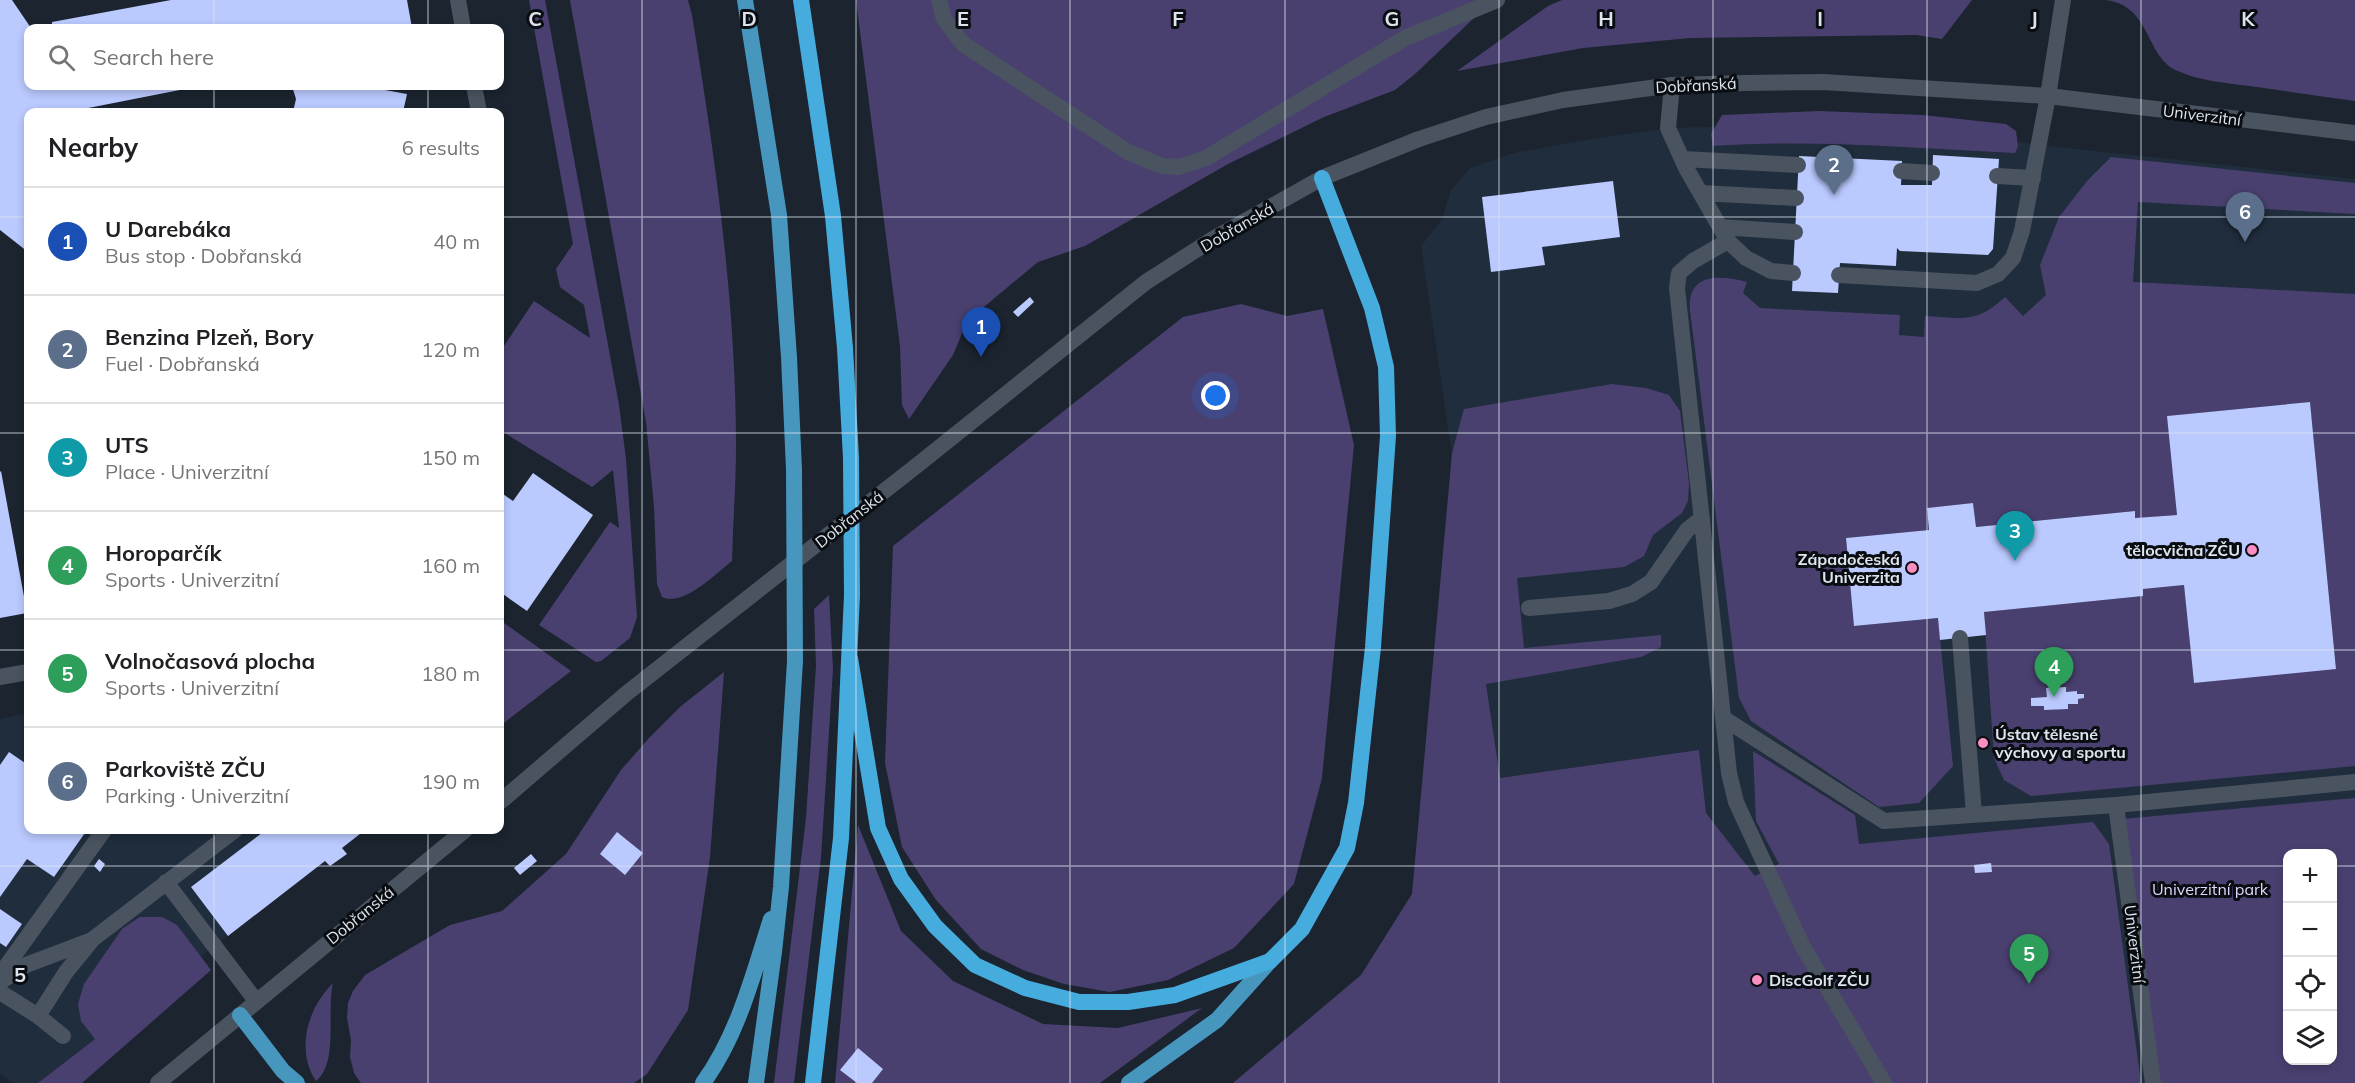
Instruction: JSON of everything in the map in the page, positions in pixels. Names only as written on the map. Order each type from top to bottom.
[{"type":"highway","points":[[801,0],[833,216],[845,348],[850,458],[852,594],[841,838],[813,1083]]},
{"type":"highway","points":[[850,658],[878,828],[901,879],[935,926],[975,965],[1025,988],[1079,1002],[1128,1002],[1175,995],[1270,961],[1302,929],[1347,848],[1356,803],[1372,647],[1388,436],[1386,368],[1372,308],[1322,178]]},
{"type":"main road","points":[[745,0],[779,215],[794,470],[795,661],[781,887],[756,1083]]},
{"type":"main road","points":[[703,1083],[718,1063],[742,1008],[781,887]]},
{"type":"main road","points":[[1129,1083],[1217,1020],[1270,961]]},
{"type":"main road","points":[[240,1015],[283,1071],[297,1083]]},
{"type":"street","points":[[458,0],[462,24]]},
{"type":"street","points":[[939,0],[944,19],[963,44],[1128,152],[1162,166],[1179,167],[1206,158],[1405,38],[1497,0]]},
{"type":"street","points":[[1839,275],[1876,271],[1977,283],[1998,274],[2013,258],[2022,231],[2048,96],[2063,0]]},
{"type":"street","name":"Dobřanská","points":[[504,799],[627,693],[920,464],[1146,282],[1213,239],[1322,178],[1419,139],[1486,117],[1563,100],[1672,85],[1823,82],[2048,96]]},
{"type":"street","points":[[1672,85],[1668,128],[1682,159],[1724,234],[1746,258],[1771,272],[1792,273]]},
{"type":"street","points":[[475,90],[478,108]]},
{"type":"street","name":"Univerzitní","points":[[2048,96],[2355,133]]},
{"type":"street","points":[[1682,159],[1798,165]]},
{"type":"street","points":[[1901,171],[1932,173]]},
{"type":"street","points":[[1997,176],[2032,178]]},
{"type":"street","points":[[1701,193],[1796,198]]},
{"type":"street","points":[[1795,232],[1724,234],[1679,273],[1677,288],[1729,773],[1736,802],[1803,947],[1884,1083]]},
{"type":"street","points":[[1529,608],[1609,601],[1632,594],[1651,582],[1687,530],[1702,518]]},
{"type":"street","points":[[1960,638],[1974,814]]},
{"type":"street","points":[[0,677],[24,673]]},
{"type":"street","points":[[1723,718],[1884,821],[2116,805],[2355,782]]},
{"type":"street","name":"Univerzitní","points":[[2116,805],[2153,1083]]},
{"type":"street","points":[[0,975],[101,834]]},
{"type":"street","points":[[38,1016],[66,972],[93,939],[230,834]]},
{"type":"street","name":"Dobřanská","points":[[158,1083],[460,834]]},
{"type":"street","points":[[166,882],[255,1001]]},
{"type":"street","points":[[0,982],[26,965],[93,939]]},
{"type":"street","points":[[0,992],[38,1016],[63,1036]]},
{"type":"shaded area","name":"Západočeská Univerzita","points":[[1814,124],[1935,131],[2039,145],[2355,179],[2355,1083],[1683,1083],[1755,876],[1706,813],[1699,750],[1500,778],[1421,246],[1442,219],[1451,190],[1470,168],[1514,153],[1668,128]]},
{"type":"shaded area","points":[[24,714],[24,834],[261,834],[296,883],[38,1083],[13,1083],[0,1074],[0,719]]},
{"type":"green space","points":[[529,0],[545,0],[619,405],[626,459],[637,617],[630,638],[601,661],[596,662],[539,625],[610,522],[619,528],[613,470],[592,487],[504,432],[504,346],[534,301],[590,338],[584,305],[560,287],[556,269],[573,244]]},
{"type":"green space","points":[[570,0],[688,0],[692,15],[723,230],[732,338],[736,460],[732,561],[699,588],[671,599],[662,597],[657,584],[654,507],[646,422]]},
{"type":"green space","points":[[856,0],[1493,0],[1395,90],[1324,117],[1228,164],[1085,246],[1038,262],[967,321],[953,355],[909,419],[902,405],[900,346]]},
{"type":"green space","points":[[1562,0],[1972,0],[1942,39],[1916,35],[1690,38],[1583,48],[1457,71],[1548,6]]},
{"type":"green space","points":[[2106,0],[2355,0],[2355,101],[2213,81],[2178,71],[2159,55],[2132,12],[2121,4]]},
{"type":"green space","points":[[1819,111],[1923,115],[2006,124],[2016,131],[2018,146],[2015,153],[1789,143],[1713,146],[1711,134],[1722,115]]},
{"type":"green space","points":[[2111,157],[2355,183],[2355,214],[2138,202],[2133,282],[2355,294],[2355,766],[2031,796],[2004,780],[1994,758],[1984,612],[2143,596],[2143,589],[2184,585],[2194,683],[2336,668],[2310,402],[2168,416],[2177,515],[2135,518],[2134,511],[1976,527],[1973,503],[1927,508],[1929,530],[1846,538],[1855,626],[1938,618],[1953,766],[1919,803],[1879,807],[1751,721],[1739,698],[1690,310],[1694,289],[1708,279],[1727,278],[1747,282],[1743,293],[1760,308],[1900,315],[1899,335],[1924,337],[1925,316],[1959,318],[1977,315],[1986,312],[2005,297],[2023,316],[2046,295],[2040,265],[2059,217],[2087,181]]},
{"type":"green space","points":[[1241,304],[1287,316],[1323,309],[1354,445],[1322,778],[1294,884],[1234,948],[1168,980],[1110,992],[1064,984],[1023,970],[981,949],[936,900],[902,847],[885,763],[893,546],[1183,317]]},
{"type":"green space","points":[[1612,384],[1646,388],[1669,395],[1680,411],[1689,483],[1688,501],[1682,513],[1653,535],[1644,556],[1624,567],[1517,578],[1524,648],[1661,635],[1661,647],[1641,657],[1486,684],[1500,778],[1699,750],[1706,813],[1755,876],[1779,864],[1756,821],[1753,751],[1855,815],[1859,844],[2093,822],[2109,844],[2141,1083],[1233,1083],[1361,975],[1412,894],[1452,453],[1464,409]]},
{"type":"green space","points":[[829,595],[833,669],[821,857],[794,1083],[774,1083],[806,818],[816,666],[814,609]]},
{"type":"green space","points":[[504,623],[571,671],[504,723]]},
{"type":"green space","points":[[724,672],[710,857],[688,1010],[647,1074],[634,1083],[361,1083],[354,1073],[350,1057],[351,1040],[347,1018],[348,1003],[353,991],[365,975],[450,925],[502,911],[566,854],[621,770],[650,737],[680,707]]},
{"type":"green space","name":"Univerzitní park","points":[[2355,798],[2355,1083],[2159,1083],[2122,819]]},
{"type":"green space","points":[[858,825],[901,931],[953,981],[1043,1024],[1118,1028],[1202,1008],[1100,1083],[835,1083]]},
{"type":"green space","points":[[140,917],[162,917],[177,925],[211,970],[82,1083],[38,1083],[95,1039],[81,1021],[78,1004],[84,984],[122,929]]},
{"type":"green space","points":[[333,983],[330,1049],[323,1073],[316,1081],[306,1056],[307,1029],[317,1004]]},
{"type":"building","points":[[0,0],[12,0],[28,24],[24,24],[24,90],[180,90],[88,108],[24,108],[24,249],[0,230]]},
{"type":"building","points":[[171,0],[407,0],[411,24],[52,24],[52,22]]},
{"type":"building","points":[[293,90],[385,90],[407,94],[404,108],[294,108],[296,99]]},
{"type":"building","points":[[1933,155],[1999,159],[1993,249],[1988,255],[1900,251],[1897,248],[1896,266],[1840,263],[1838,293],[1792,291],[1799,156],[1902,161],[1901,185],[1932,185]]},
{"type":"building","points":[[1613,181],[1620,237],[1542,247],[1545,265],[1491,272],[1482,197]]},
{"type":"building","points":[[1030,297],[1034,302],[1018,317],[1013,312]]},
{"type":"building","points":[[2310,402],[2336,669],[2194,683],[2184,585],[2143,589],[2143,596],[1984,612],[1986,635],[1940,640],[1938,618],[1854,626],[1846,538],[1929,530],[1927,508],[1973,503],[1976,527],[2135,511],[2135,518],[2177,515],[2167,416]]},
{"type":"building","points":[[0,472],[24,597],[24,614],[0,618]]},
{"type":"building","points":[[533,473],[593,515],[527,611],[504,595],[504,495],[513,501]]},
{"type":"building","points":[[2066,687],[2066,692],[2077,691],[2077,694],[2084,694],[2084,698],[2078,699],[2078,704],[2068,704],[2068,709],[2044,710],[2044,706],[2031,706],[2031,698],[2047,697],[2046,688]]},
{"type":"building","points":[[9,752],[24,762],[24,834],[84,834],[54,877],[27,859],[0,897],[0,765]]},
{"type":"building","points":[[617,832],[643,853],[625,875],[600,854]]},
{"type":"building","points":[[261,834],[360,834],[342,848],[347,854],[330,866],[325,861],[228,936],[191,887]]},
{"type":"building","points":[[531,854],[537,861],[520,875],[514,868]]},
{"type":"building","points":[[99,859],[105,864],[100,872],[94,866]]},
{"type":"building","points":[[1991,863],[1992,872],[1975,873],[1974,865]]},
{"type":"building","points":[[0,909],[22,924],[6,947],[0,943]]},
{"type":"building","points":[[858,1048],[883,1069],[872,1083],[857,1083],[840,1070]]},
{"type":"place","name":"Benzina Plzeň, Bory","points":[[1834,195]]},
{"type":"place","name":"Parkoviště ZČU","points":[[2245,242]]},
{"type":"place","name":"U Darebáka","points":[[981,357]]},
{"type":"place","name":"tělocvična ZČU","points":[[2252,550]]},
{"type":"place","name":"UTS","points":[[2015,561]]},
{"type":"place","name":"Západočeská Univerzita","points":[[1912,568]]},
{"type":"place","name":"Horoparčík","points":[[2054,697]]},
{"type":"place","name":"Ústav tělesné výchovy a sportu","points":[[1983,743]]},
{"type":"place","name":"DiscGolf ZČU","points":[[1757,980]]},
{"type":"place","name":"Volnočasová plocha","points":[[2029,984]]}]
